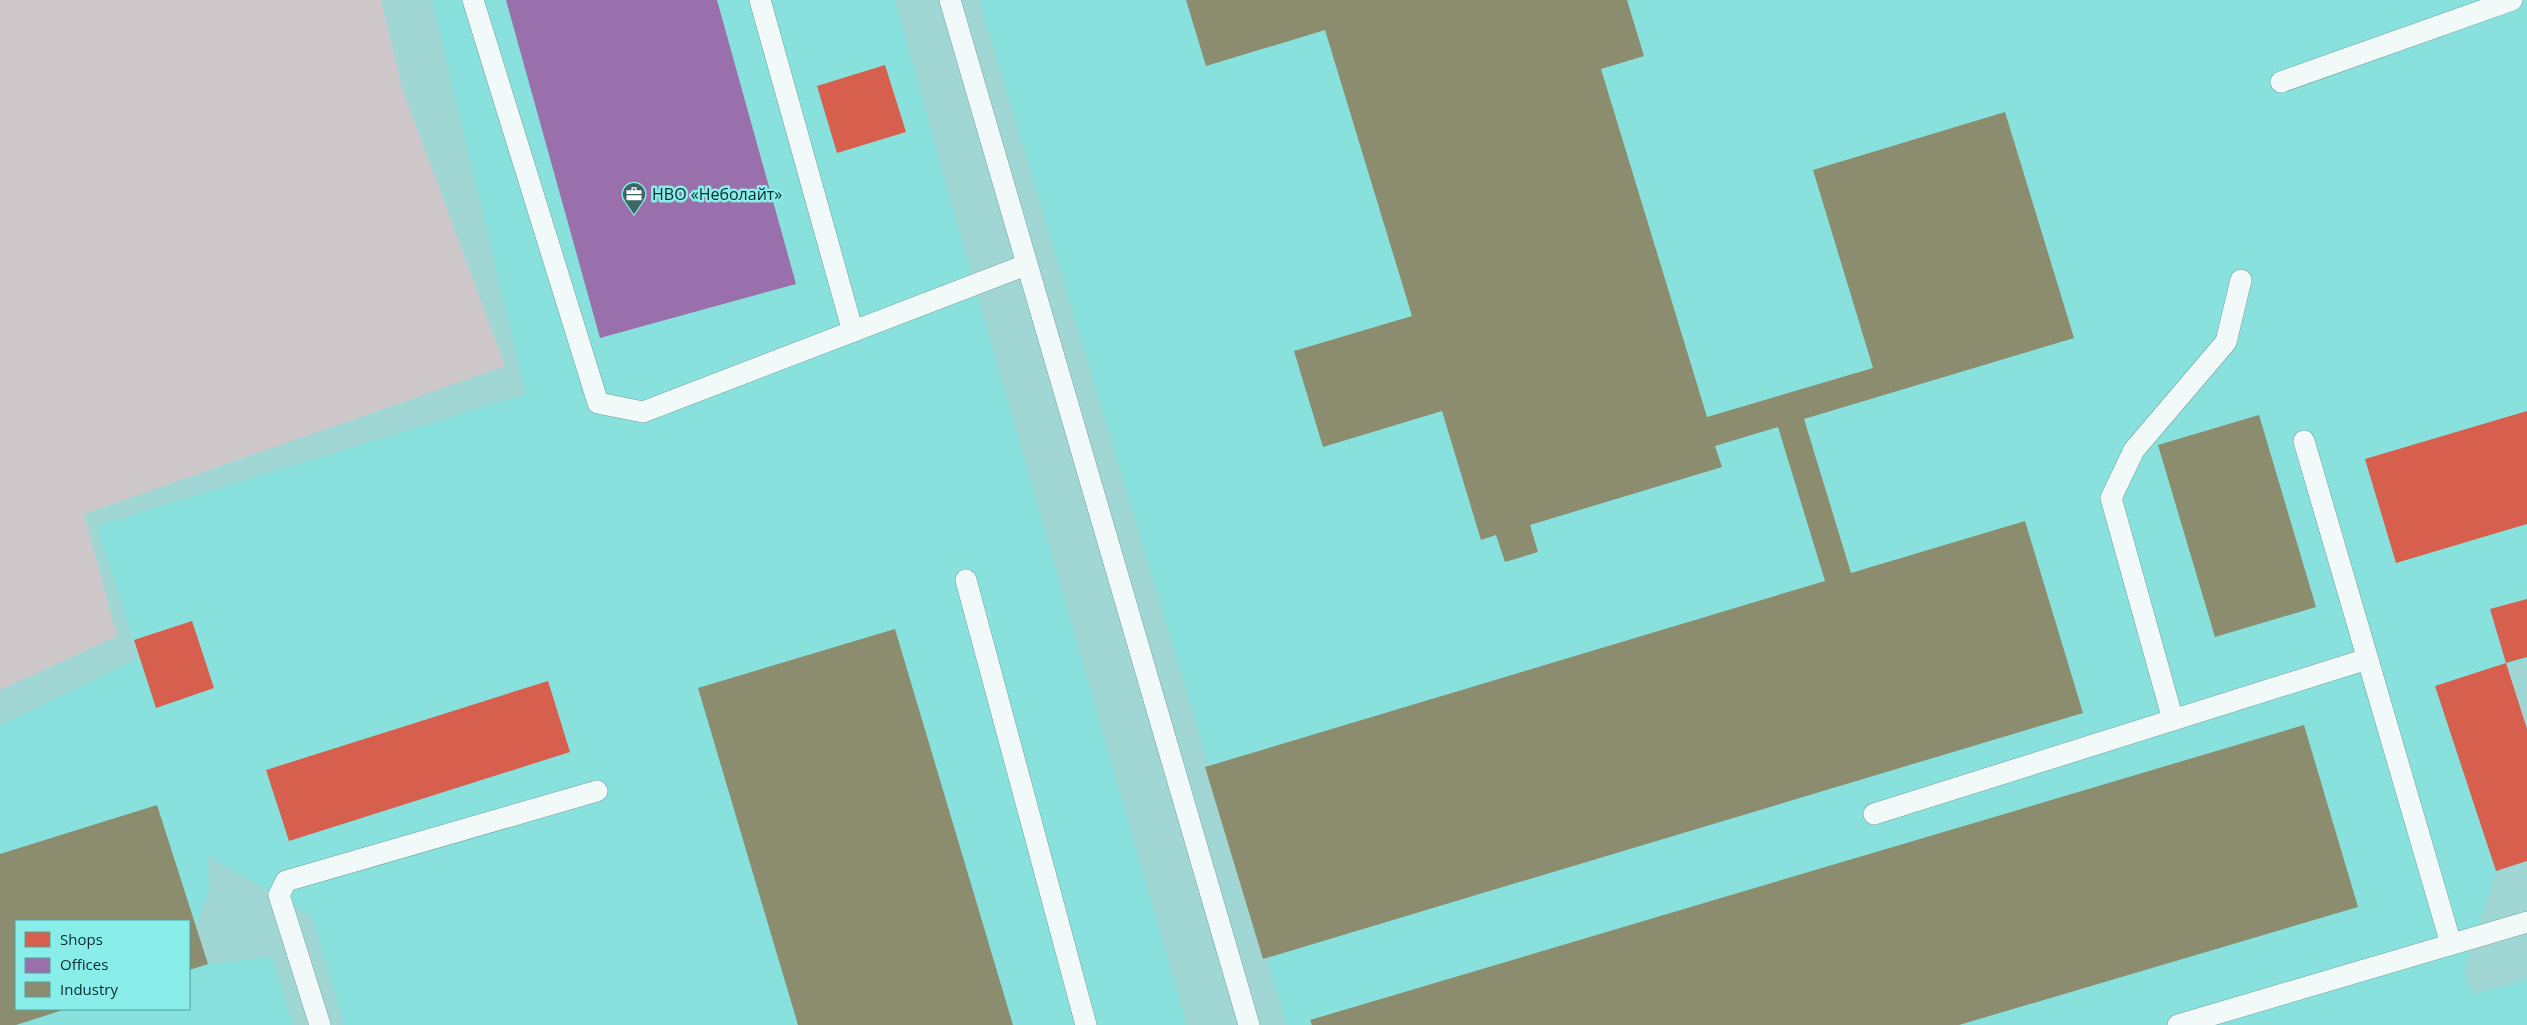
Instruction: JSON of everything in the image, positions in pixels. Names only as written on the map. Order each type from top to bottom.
[{"type":"lane","points":[[473,0],[598,403],[643,412],[1026,265]]},
{"type":"lane","points":[[760,0],[853,332]]},
{"type":"lane","points":[[950,0],[1249,1025]]},
{"type":"lane","points":[[2281,82],[2512,0]]},
{"type":"lane","points":[[2173,720],[2111,498],[2134,450],[2226,342],[2241,280]]},
{"type":"lane","points":[[2304,441],[2451,944]]},
{"type":"lane","points":[[966,580],[1086,1025]]},
{"type":"lane","points":[[1874,814],[2368,659]]},
{"type":"lane","points":[[320,1025],[279,895],[286,881],[597,790]]},
{"type":"lane","points":[[2178,1025],[2527,922]]},
{"type":"shaded area","points":[[0,0],[381,0],[403,91],[505,366],[84,514],[117,636],[0,690]]},
{"type":"shaded area","points":[[432,0],[895,0],[983,316],[1187,1025],[344,1025],[312,916],[208,856],[209,890],[196,927],[208,964],[272,957],[293,1025],[0,1025],[0,726],[139,658],[97,526],[526,394]]},
{"type":"shaded area","points":[[979,0],[2527,0],[2527,660],[2436,687],[2496,871],[2464,972],[2473,994],[2527,980],[2527,1025],[1287,1025]]},
{"type":"building: Shops","points":[[885,65],[906,132],[837,153],[817,86]]},
{"type":"building: Shops","points":[[2527,411],[2527,524],[2396,563],[2365,459]]},
{"type":"building: Shops","points":[[2527,599],[2527,657],[2506,663],[2490,609]]},
{"type":"building: Shops","points":[[192,621],[214,688],[156,708],[134,640]]},
{"type":"building: Shops","points":[[2506,663],[2527,729],[2527,861],[2496,871],[2435,686]]},
{"type":"building: Shops","points":[[548,681],[570,752],[289,841],[266,770]]},
{"type":"building: Offices","points":[[506,0],[717,0],[796,284],[600,338]]},
{"type":"building: Industry","points":[[1186,0],[1627,0],[1644,56],[1601,69],[1707,417],[1873,368],[1813,170],[2005,112],[2074,338],[1804,419],[1851,573],[2025,521],[2083,713],[1263,959],[1205,767],[1825,581],[1778,427],[1715,446],[1722,467],[1530,525],[1538,552],[1505,562],[1496,535],[1481,540],[1442,411],[1323,447],[1294,351],[1412,316],[1325,30],[1206,66]]},
{"type":"building: Industry","points":[[2259,415],[2316,607],[2215,637],[2158,445]]},
{"type":"building: Industry","points":[[895,629],[1013,1025],[798,1025],[698,688]]},
{"type":"building: Industry","points":[[2304,725],[2358,907],[1959,1025],[1312,1025],[1310,1020]]},
{"type":"building: Industry","points":[[157,805],[208,964],[190,970],[190,920],[15,920],[15,1010],[63,1010],[16,1025],[0,1025],[0,854]]},
{"type":"place","name":"НВО «Неболайт»","points":[[634,215]]}]
